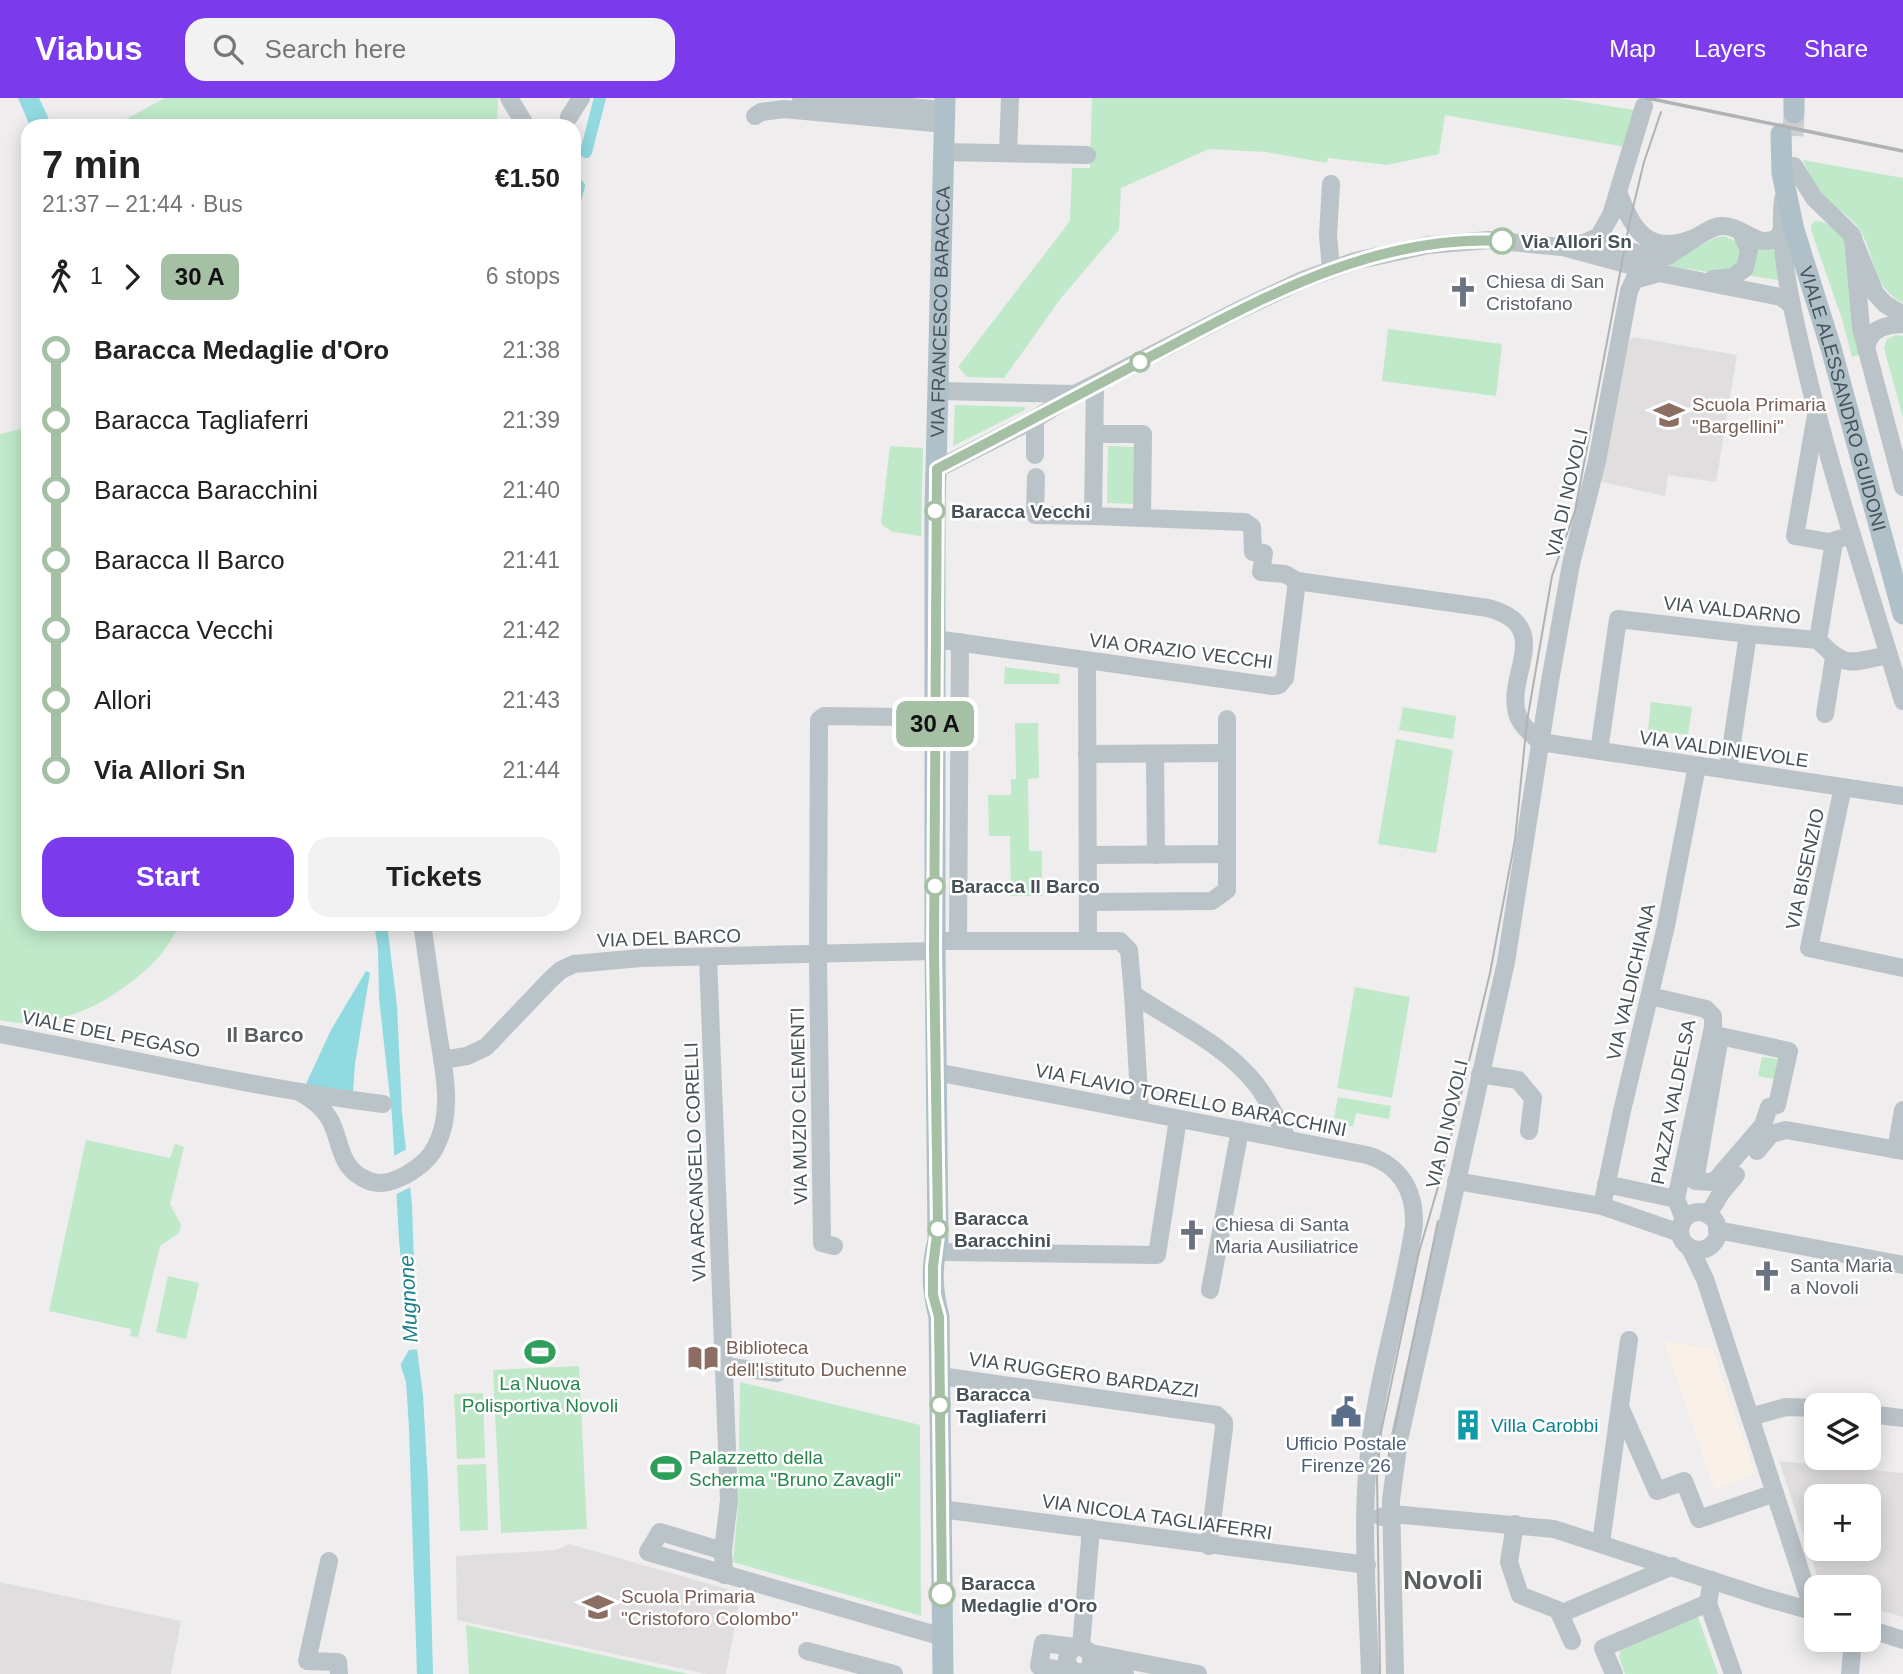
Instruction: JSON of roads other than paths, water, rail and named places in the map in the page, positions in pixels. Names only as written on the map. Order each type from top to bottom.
[{"type":"main road","name":"VIA FRANCESCO BARACCA","points":[[943,1674],[939,1317],[933,1295],[933,1266],[940,1246],[936,1072],[935,639],[945,111]]},
{"type":"main road","name":"VIALE ALESSANDRO GUIDONI","points":[[1903,568],[1838,331],[1804,220],[1787,135],[1784,185],[1794,230],[1831,348],[1903,614]]},
{"type":"street","points":[[509,98],[522,119]]},
{"type":"street","points":[[569,117],[581,98]]},
{"type":"street","points":[[1008,153],[1010,98]]},
{"type":"street","points":[[755,116],[761,112],[783,109],[802,102],[945,111]]},
{"type":"street","points":[[1587,242],[1604,230],[1619,194],[1644,106]]},
{"type":"street","points":[[944,152],[1087,155]]},
{"type":"street","points":[[1794,166],[1814,198],[1852,236],[1875,293],[1885,304],[1903,315]]},
{"type":"street","points":[[1331,184],[1328,235],[1331,269]]},
{"type":"street","name":"VIALE ALESSANDRO GUIDONI","points":[[1784,185],[1782,228],[1792,305],[1817,412],[1903,701]]},
{"type":"street","points":[[1619,194],[1630,220],[1648,240],[1664,245],[1694,239]]},
{"type":"street","points":[[1562,247],[1587,242],[1605,243],[1657,258],[1671,254],[1718,226],[1728,226],[1757,241],[1766,242],[1779,237],[1782,228]]},
{"type":"street","points":[[1699,279],[1730,277],[1743,271],[1749,250],[1741,232]]},
{"type":"street","name":"VIALE ALESSANDRO GUIDONI","points":[[1852,236],[1858,315],[1903,487]]},
{"type":"street","points":[[937,469],[1248,306],[1331,269],[1383,254],[1443,243],[1489,240],[1562,247],[1659,273],[1781,297],[1792,305]]},
{"type":"street","name":"VIA DI NOVOLI","points":[[1395,1674],[1392,1488],[1399,1440],[1507,951],[1570,573],[1597,461],[1629,291],[1634,280],[1659,273]]},
{"type":"street","points":[[1866,348],[1871,335],[1879,329],[1903,324]]},
{"type":"street","points":[[1093,516],[1095,385]]},
{"type":"street","points":[[939,391],[1076,394]]},
{"type":"street","name":"VIALE ALESSANDRO GUIDONI","points":[[1817,412],[1795,536],[1834,542],[1852,535]]},
{"type":"street","points":[[1035,419],[1035,455]]},
{"type":"street","points":[[1094,434],[1143,434],[1142,517]]},
{"type":"street","points":[[1035,477],[1035,515],[1245,522],[1252,527],[1253,552],[1264,553],[1261,572],[1285,574],[1297,581],[1504,613],[1517,624],[1524,643],[1516,709],[1523,726],[1540,742]]},
{"type":"street","points":[[1818,640],[1834,542]]},
{"type":"street","name":"VIA ORAZIO VECCHI","points":[[935,639],[1277,686],[1285,678],[1297,581]]},
{"type":"street","name":"VIA VALDARNO","points":[[1599,751],[1618,619],[1818,640],[1834,658]]},
{"type":"street","points":[[1728,770],[1748,634]]},
{"type":"street","points":[[958,941],[960,642]]},
{"type":"street","points":[[1825,713],[1834,658],[1854,661],[1889,655]]},
{"type":"street","points":[[1087,660],[1088,940]]},
{"type":"street","points":[[818,954],[819,720],[824,716],[903,717],[909,723],[909,732]]},
{"type":"street","points":[[1088,902],[1212,901],[1227,890],[1227,719]]},
{"type":"street","name":"VIA VALDINIEVOLE","points":[[1540,742],[1903,796]]},
{"type":"street","points":[[1087,754],[1227,752]]},
{"type":"street","points":[[1155,754],[1156,855]]},
{"type":"street","name":"VIA VALDICHIANA","points":[[1602,1206],[1650,996],[1697,766]]},
{"type":"street","name":"VIA BISENZIO","points":[[1843,788],[1809,948],[1903,968]]},
{"type":"street","points":[[1088,855],[1227,854]]},
{"type":"street","points":[[302,1094],[317,1103],[330,1118],[345,1161],[357,1175],[375,1183],[388,1183],[424,1162],[436,1147],[444,1121],[445,1091],[423,931]]},
{"type":"street","name":"VIA DEL BARCO","points":[[442,1060],[467,1056],[486,1046],[550,980],[561,970],[574,964],[641,958],[818,954],[935,946],[958,941],[1116,940],[1129,950],[1133,994]]},
{"type":"street","name":"VIA MUZIO CLEMENTI","points":[[818,954],[822,1243],[834,1246]]},
{"type":"street","name":"VIA ARCANGELO CORELLI","points":[[708,957],[729,1500],[723,1551],[724,1574]]},
{"type":"street","points":[[1133,994],[1140,1111]]},
{"type":"street","points":[[1133,994],[1237,1063],[1257,1086],[1288,1140]]},
{"type":"street","name":"PIAZZA VALDELSA","points":[[1650,996],[1706,1009],[1713,1016],[1713,1027],[1676,1199],[1685,1233],[1705,1279],[1804,1579]]},
{"type":"street","name":"VIALE DEL PEGASO","points":[[0,1034],[302,1094]]},
{"type":"street","name":"PIAZZA VALDELSA","points":[[1720,1036],[1789,1051],[1777,1105],[1769,1107],[1763,1125],[1714,1182],[1695,1181],[1720,1036]]},
{"type":"street","name":"VIA FLAVIO TORELLO BARACCHINI","points":[[936,1072],[1367,1155],[1394,1169],[1410,1193],[1413,1205]]},
{"type":"street","points":[[1480,1074],[1518,1080],[1533,1098],[1529,1131]]},
{"type":"street","points":[[302,1094],[383,1104]]},
{"type":"street","points":[[1705,1279],[1721,1193],[1774,1132],[1786,1130],[1899,1151],[1903,1110]]},
{"type":"street","points":[[940,1246],[1157,1255],[1178,1119]]},
{"type":"street","points":[[1210,1290],[1240,1130]]},
{"type":"street","points":[[1456,1181],[1602,1206],[1685,1233],[1698,1250],[1712,1230]]},
{"type":"street","points":[[1606,1184],[1676,1199]]},
{"type":"street","name":"VIA DI NOVOLI","points":[[1370,1674],[1366,1536],[1372,1425],[1413,1232],[1413,1205]]},
{"type":"street","points":[[1685,1233],[1695,1213],[1712,1230],[1903,1265]]},
{"type":"street","points":[[1601,1543],[1629,1340]]},
{"type":"street","points":[[725,1366],[777,1373]]},
{"type":"street","name":"VIA RUGGERO BARDAZZI","points":[[940,1376],[1213,1414],[1220,1418],[1224,1428],[1209,1546]]},
{"type":"street","points":[[1751,1417],[1794,1406],[1804,1407]]},
{"type":"street","points":[[1620,1407],[1657,1491],[1684,1481],[1699,1519],[1775,1493]]},
{"type":"street","points":[[1881,1415],[1903,1418]]},
{"type":"street","points":[[1367,1482],[1377,1504],[1392,1514]]},
{"type":"street","name":"VIA NICOLA TAGLIAFERRI","points":[[942,1509],[1367,1565]]},
{"type":"street","points":[[1366,1536],[1377,1519],[1392,1514],[1552,1528],[1804,1608]]},
{"type":"street","points":[[1515,1524],[1509,1562],[1520,1595],[1558,1610],[1572,1641]]},
{"type":"street","points":[[1082,1662],[1091,1528]]},
{"type":"street","points":[[723,1551],[660,1532],[648,1552],[943,1637]]},
{"type":"street","points":[[329,1561],[307,1661],[338,1662],[339,1674]]},
{"type":"street","points":[[1560,1614],[1673,1566]]},
{"type":"street","points":[[1712,1580],[1708,1603],[1733,1674]]},
{"type":"street","points":[[1614,1674],[1603,1648],[1708,1603]]},
{"type":"street","points":[[1881,1633],[1903,1640]]},
{"type":"street","points":[[807,1651],[894,1674]]},
{"type":"street","points":[[1850,1674],[1852,1652]]},
{"type":"street","points":[[1082,1662],[1125,1674]]},
{"type":"street","points":[[1082,1662],[1198,1674]]},
{"type":"water","points":[[18,98],[39,98],[49,119],[27,119]]},
{"type":"water","name":"Mugnone","points":[[375,931],[388,931],[397,1006],[402,1113],[412,1205],[417,1349],[423,1395],[428,1483],[433,1674],[417,1674],[409,1428],[406,1382],[400,1363],[408,1348],[392,1116],[379,998]]},
{"type":"water","points":[[366,971],[370,973],[353,1093],[306,1084],[331,1030]]},
{"type":"waterway","points":[[586,152],[600,98]]},
{"type":"tunnel","points":[[1793,136],[1794,113]]},
{"type":"tram line","points":[[1380,1674],[1377,1477],[1381,1432],[1419,1252],[1443,1170],[1490,973],[1515,840],[1527,721],[1552,576],[1575,511],[1630,220],[1644,162],[1661,112]]},
{"type":"tram line","points":[[1387,1464],[1438,1221]]},
{"type":"railway","points":[[1647,98],[1903,151]]},
{"type":"place","name":"Via Allori Sn","points":[[1502,241]]},
{"type":"place","name":"Chiesa di San Cristofano","points":[[1463,292]]},
{"type":"place","name":"Scuola Primaria \"Bargellini\"","points":[[1669,415]]},
{"type":"place","name":"Baracca Vecchi","points":[[935,511]]},
{"type":"place","name":"Baracca Il Barco","points":[[935,886]]},
{"type":"place","name":"Baracca Baracchini","points":[[938,1229]]},
{"type":"place","name":"Chiesa di Santa Maria Ausiliatrice","points":[[1192,1235]]},
{"type":"place","name":"Santa Maria a Novoli","points":[[1767,1276]]},
{"type":"place","name":"La Nuova Polisportiva Novoli","points":[[540,1352]]},
{"type":"place","name":"Biblioteca dell'Istituto Duchenne","points":[[703,1358]]},
{"type":"place","name":"Baracca Tagliaferri","points":[[940,1405]]},
{"type":"place","name":"Ufficio Postale Firenze 26","points":[[1346,1412]]},
{"type":"place","name":"Villa Carobbi","points":[[1468,1425]]},
{"type":"place","name":"Palazzetto della Scherma \"Bruno Zavagli\"","points":[[666,1468]]},
{"type":"place","name":"Baracca Medaglie d'Oro","points":[[942,1594]]},
{"type":"place","name":"Scuola Primaria \"Cristoforo Colombo\"","points":[[598,1607]]},
{"type":"district","name":"Il Barco","points":[[265,1034]]},
{"type":"district","name":"Novoli","points":[[1443,1580]]}]
